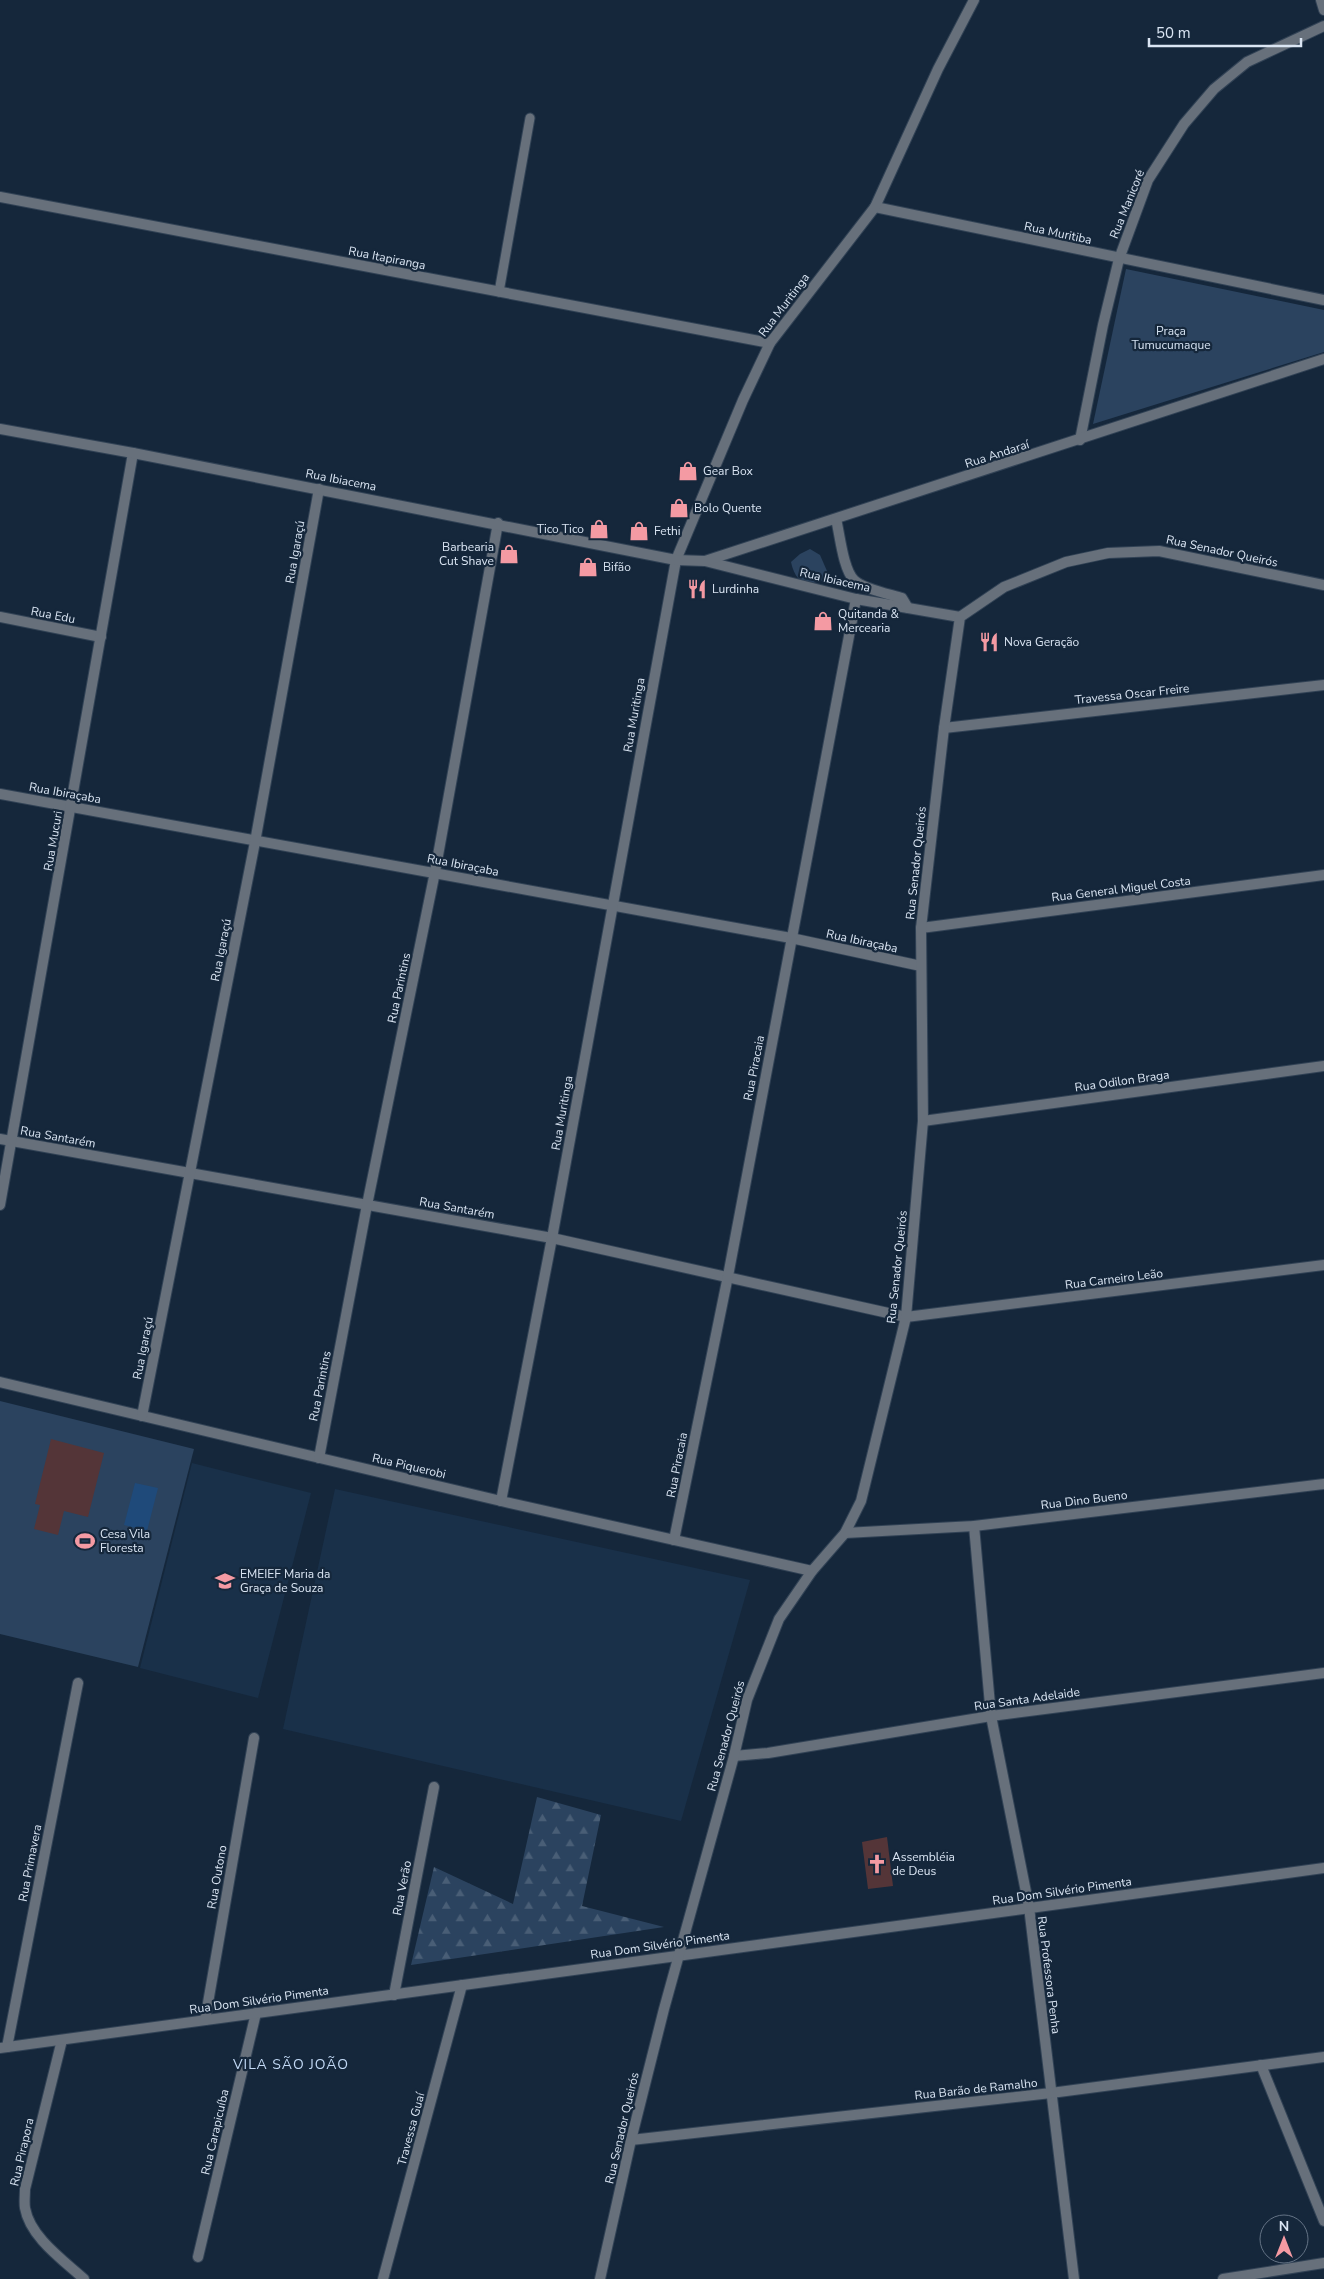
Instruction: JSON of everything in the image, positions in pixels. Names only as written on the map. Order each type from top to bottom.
[{"type":"street","name":"Rua Muritinga","points":[[501,1501],[552,1238],[676,560],[743,400],[770,343],[875,207],[938,69],[974,0]]},
{"type":"street","points":[[1321,0],[1324,10]]},
{"type":"street","name":"Rua Manicoré","points":[[1080,440],[1097,351],[1119,259],[1148,180],[1184,124],[1214,89],[1247,62],[1324,26]]},
{"type":"street","name":"Rua Itapiranga","points":[[0,197],[770,343]]},
{"type":"street","name":"Rua Muritiba","points":[[875,207],[1324,300]]},
{"type":"street","name":"Rua Andaraí","points":[[676,560],[705,561],[1324,359]]},
{"type":"street","name":"Rua Ibiacema","points":[[0,429],[498,523],[676,560]]},
{"type":"street","name":"Rua Mucuri","points":[[0,1204],[72,807],[133,453]]},
{"type":"street","name":"Rua Igaraçú","points":[[142,1416],[255,842],[319,489]]},
{"type":"street","points":[[836,519],[847,569],[854,581],[902,598],[908,608]]},
{"type":"street","name":"Rua Parintins","points":[[319,1458],[367,1205],[435,872],[498,523]]},
{"type":"street","name":"Rua Senador Queirós","points":[[600,2279],[631,2140],[678,1956],[734,1756],[747,1700],[779,1619],[812,1571],[846,1533],[861,1501],[906,1317],[923,1120],[921,928],[944,728],[960,617],[1004,587],[1066,562],[1108,553],[1159,551],[1324,585]]},
{"type":"street","name":"Rua Ibiacema","points":[[705,561],[856,599],[960,617]]},
{"type":"street","name":"Rua Piracaia","points":[[674,1540],[728,1276],[856,599]]},
{"type":"street","name":"Rua Edu","points":[[0,617],[101,637]]},
{"type":"street","name":"Travessa Oscar Freire","points":[[944,728],[1324,685]]},
{"type":"street","name":"Rua Ibiraçaba","points":[[0,794],[255,842],[435,872],[791,938],[921,966]]},
{"type":"street","name":"Rua General Miguel Costa","points":[[921,928],[1324,875]]},
{"type":"street","name":"Rua Odilon Braga","points":[[923,1120],[1324,1066]]},
{"type":"street","name":"Rua Santarém","points":[[0,1139],[552,1238],[906,1317]]},
{"type":"street","name":"Rua Carneiro Leão","points":[[906,1317],[1324,1265]]},
{"type":"street","name":"Rua Piquerobi","points":[[0,1382],[501,1501],[812,1571]]},
{"type":"street","name":"Rua Dino Bueno","points":[[846,1533],[974,1526],[1324,1484]]},
{"type":"street","name":"Rua Professora Penha","points":[[974,1526],[991,1716],[1029,1908],[1074,2279]]},
{"type":"street","name":"Rua Santa Adelaide","points":[[734,1756],[768,1753],[991,1716],[1324,1673]]},
{"type":"street","name":"Rua Primavera","points":[[3,2048],[78,1683]]},
{"type":"street","name":"Rua Outono","points":[[205,2020],[254,1738]]},
{"type":"street","name":"Rua Verão","points":[[394,1995],[434,1787]]},
{"type":"street","name":"Rua Dom Silvério Pimenta","points":[[3,2048],[1324,1868]]},
{"type":"street","name":"Travessa Guaí","points":[[383,2279],[462,1985]]},
{"type":"street","name":"Rua Carapicuíba","points":[[198,2257],[256,2014]]},
{"type":"street","name":"Rua Pirapora","points":[[62,2040],[25,2188],[25,2208],[30,2223],[41,2238],[84,2279]]},
{"type":"street","name":"Rua Barão de Ramalho","points":[[631,2140],[1051,2093],[1324,2057]]},
{"type":"street","points":[[1262,2065],[1324,2221]]},
{"type":"street","points":[[1223,2279],[1324,2263]]},
{"type":"lane","points":[[500,292],[530,118]]},
{"type":"shaded area","name":"EMEIEF Maria da Graça de Souza","points":[[192,1463],[311,1493],[258,1698],[140,1668]]},
{"type":"shaded area","points":[[135,1483],[158,1488],[147,1531],[124,1525]]},
{"type":"shaded area","points":[[335,1489],[750,1580],[681,1821],[283,1729]]},
{"type":"green space","name":"Praça Tumucumaque","points":[[1126,269],[1324,310],[1324,352],[1093,424]]},
{"type":"green space","points":[[810,549],[820,555],[827,571],[824,580],[807,583],[798,578],[791,562],[800,554]]},
{"type":"green space","name":"Cesa Vila Floresta","points":[[0,1401],[194,1449],[138,1667],[0,1634]]},
{"type":"green space","points":[[537,1797],[601,1815],[582,1906],[664,1927],[411,1965],[434,1867],[513,1904]]},
{"type":"building","points":[[51,1439],[104,1453],[88,1517],[64,1511],[58,1535],[34,1529],[40,1505],[35,1504]]},
{"type":"building","name":"Assembléia de Deus","points":[[887,1837],[893,1886],[868,1889],[862,1842]]},
{"type":"place","name":"Gear Box","points":[[688,471]]},
{"type":"place","name":"Bolo Quente","points":[[679,508]]},
{"type":"place","name":"Tico Tico","points":[[599,529]]},
{"type":"place","name":"Fethi","points":[[639,531]]},
{"type":"place","name":"Barbearia Cut Shave","points":[[509,554]]},
{"type":"place","name":"Bifão","points":[[588,567]]},
{"type":"place","name":"Lurdinha","points":[[697,589]]},
{"type":"place","name":"Quitanda & Mercearia","points":[[823,621]]},
{"type":"place","name":"Nova Geração","points":[[989,642]]},
{"type":"place","name":"Cesa Vila Floresta","points":[[85,1541]]},
{"type":"place","name":"EMEIEF Maria da Graça de Souza","points":[[225,1581]]},
{"type":"place","name":"Assembléia de Deus","points":[[877,1864]]},
{"type":"district","name":"VILA SÃO JOÃO","points":[[291,2064]]}]
